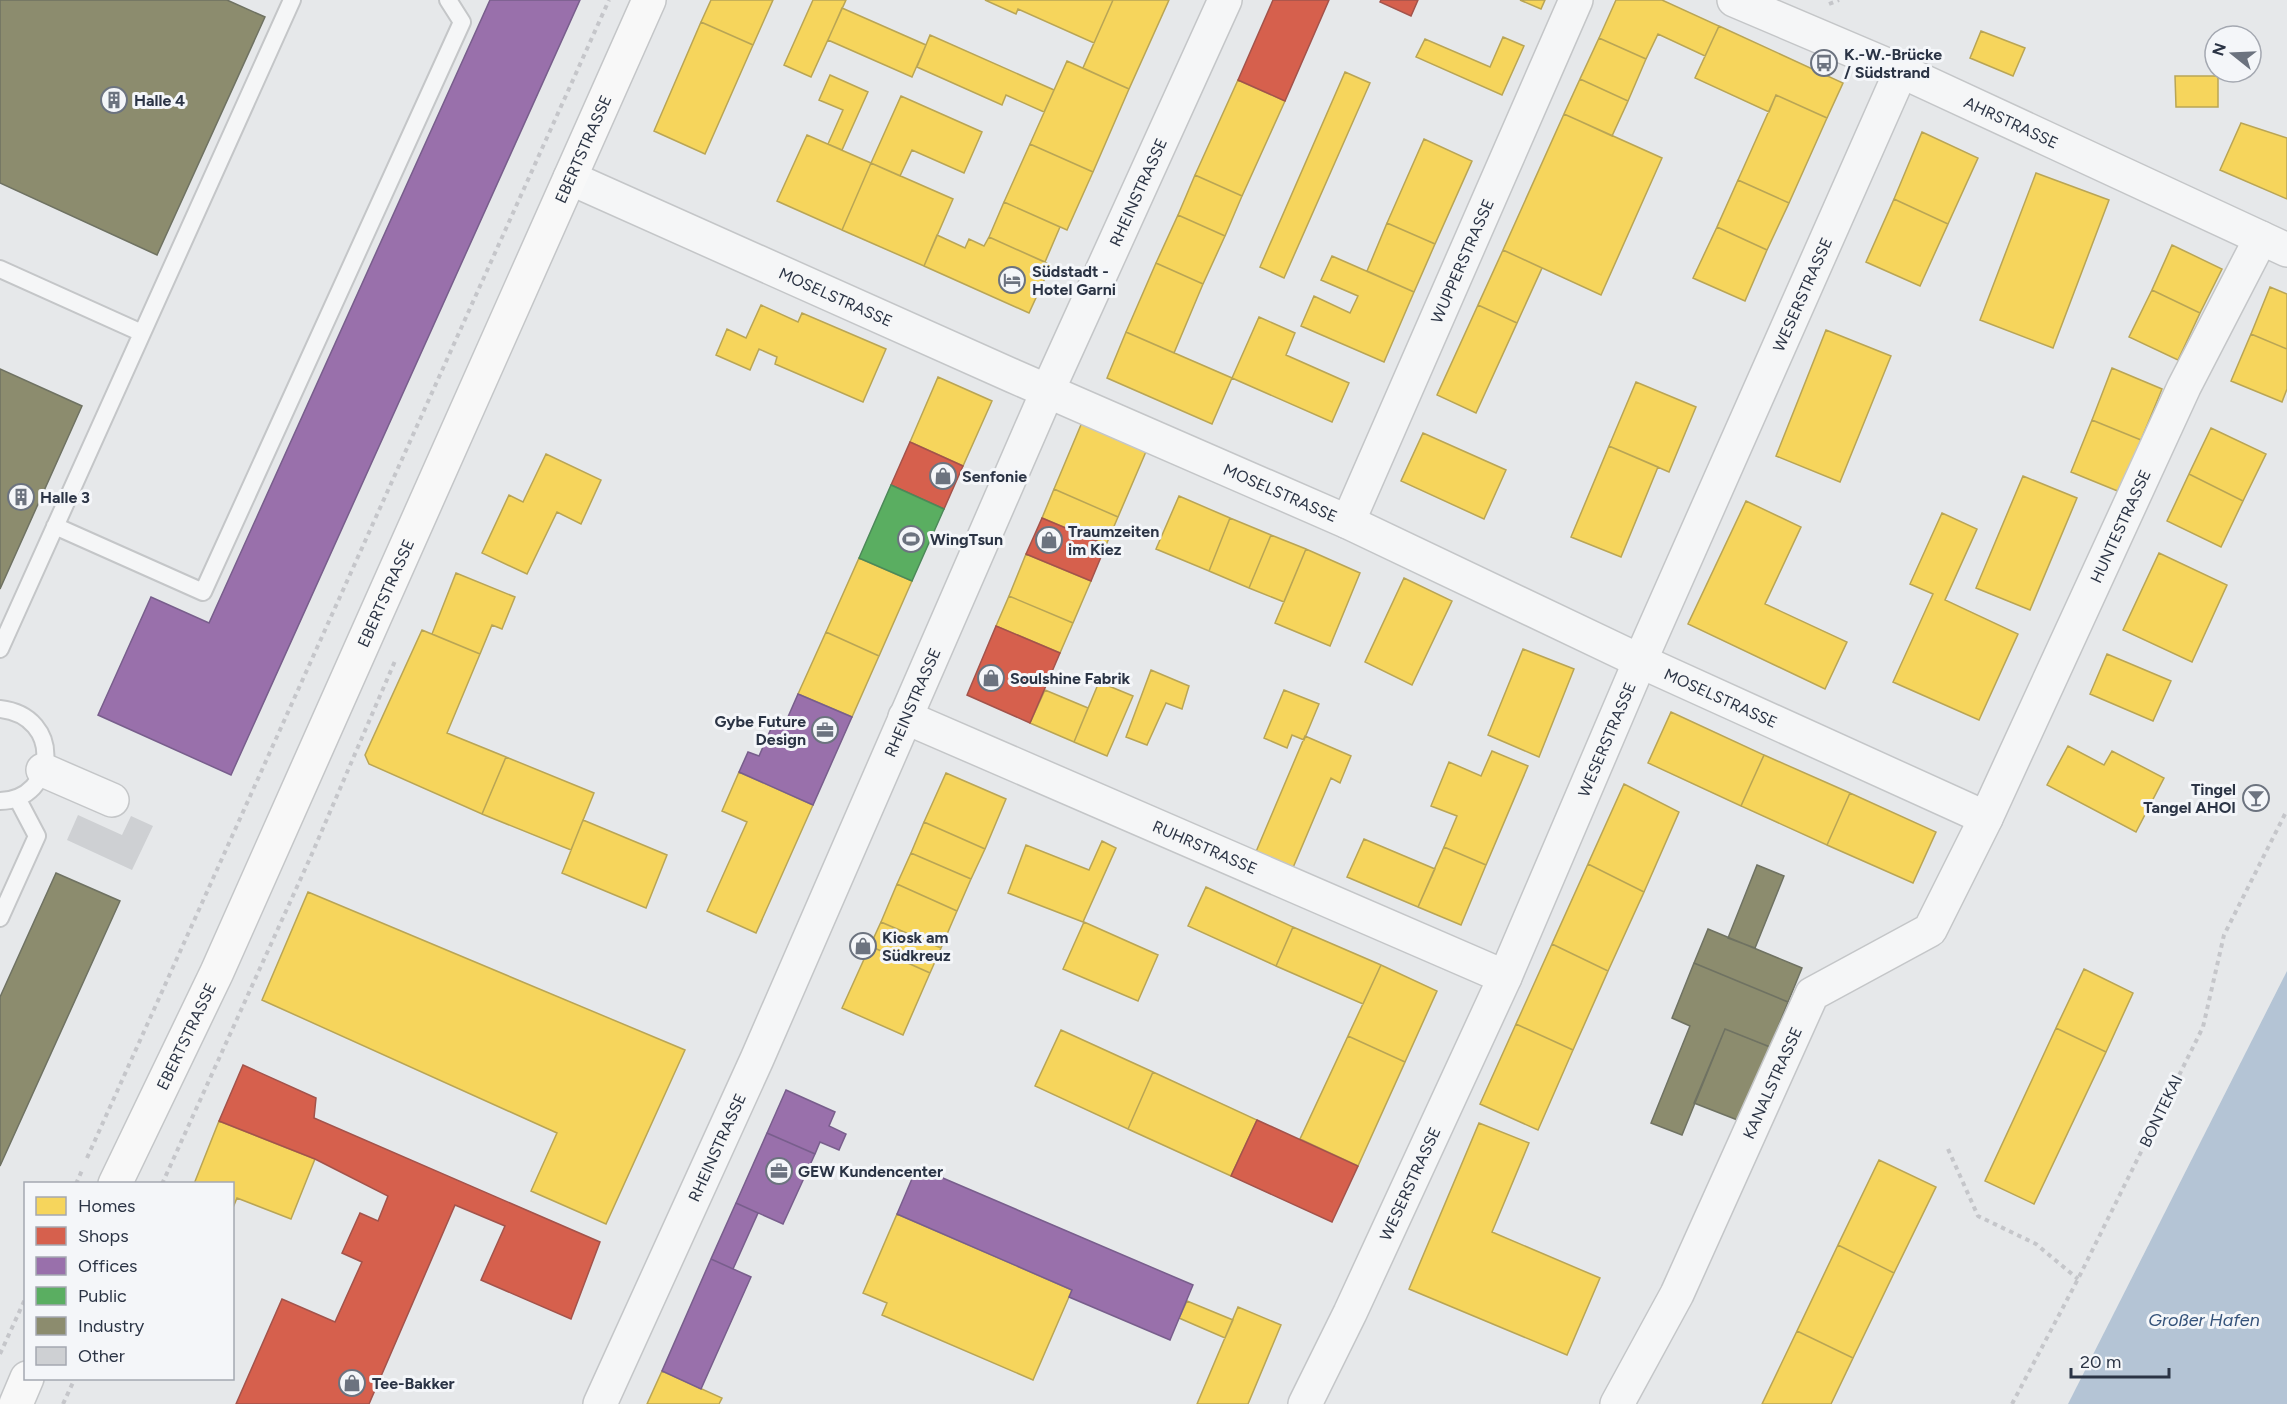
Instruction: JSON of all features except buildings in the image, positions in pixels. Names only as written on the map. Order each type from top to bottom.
[{"type":"street","name":"EBERTSTRASSE","points":[[116,1182],[218,972],[649,0]]},
{"type":"street","name":"RHEINSTRASSE","points":[[600,1404],[757,1059],[1048,390],[1225,0]]},
{"type":"street","name":"WUPPERSTRASSE","points":[[1348,522],[1576,0]]},
{"type":"street","name":"AHRSTRASSE","points":[[1734,0],[1901,71],[2274,244]]},
{"type":"street","name":"WESERSTRASSE","points":[[1305,1404],[1350,1313],[1505,977],[1640,661],[1901,71]]},
{"type":"street","name":"MOSELSTRASSE","points":[[570,178],[1348,522],[1640,661],[1986,818]]},
{"type":"street","name":"HUNTESTRASSE","points":[[1986,818],[2184,387],[2274,244]]},
{"type":"street","name":"RUHRSTRASSE","points":[[905,717],[1505,977]]},
{"type":"street","points":[[43,770],[112,800]]},
{"type":"street","name":"KANALSTRASSE","points":[[1617,1404],[1677,1294],[1812,994],[1930,930],[1986,818]]},
{"type":"street","points":[[16,1404],[26,1380]]},
{"type":"lane","points":[[0,649],[292,0]]},
{"type":"lane","points":[[55,526],[203,592],[462,22],[448,0]]},
{"type":"lane","points":[[0,269],[142,333]]},
{"type":"lane","points":[[0,709],[12,710],[26,716],[37,727],[44,740],[46,755],[43,770],[33,786],[17,798],[0,801]]},
{"type":"lane","points":[[0,918],[37,836],[17,798]]},
{"type":"path","points":[[77,1182],[609,0]]},
{"type":"path","name":"BONTEKAI","points":[[2012,1404],[2078,1279],[2203,1027],[2224,935],[2287,810]]},
{"type":"path","points":[[1948,1149],[1978,1216],[2036,1244],[2078,1279]]},
{"type":"path","points":[[0,1354],[24,1300]]},
{"type":"path","points":[[63,1404],[74,1380]]},
{"type":"water","name":"Großer Hafen","points":[[2287,971],[2287,1404],[2068,1404]]},
{"type":"place","name":"K.-W.-Brücke / Südstrand","points":[[1824,63]]},
{"type":"place","name":"Halle 4","points":[[114,100]]},
{"type":"place","name":"Südstadt - Hotel Garni","points":[[1012,280]]},
{"type":"place","name":"Senfonie","points":[[943,476]]},
{"type":"place","name":"Halle 3","points":[[21,497]]},
{"type":"place","name":"WingTsun","points":[[911,539]]},
{"type":"place","name":"Traumzeiten im Kiez","points":[[1049,540]]},
{"type":"place","name":"Soulshine Fabrik","points":[[991,678]]},
{"type":"place","name":"Gybe Future Design","points":[[825,730]]},
{"type":"place","name":"Tingel Tangel AHOI","points":[[2256,798]]},
{"type":"place","name":"Kiosk am Südkreuz","points":[[863,946]]},
{"type":"place","name":"GEW Kundencenter","points":[[779,1171]]},
{"type":"place","name":"Tee-Bakker","points":[[352,1383]]}]
